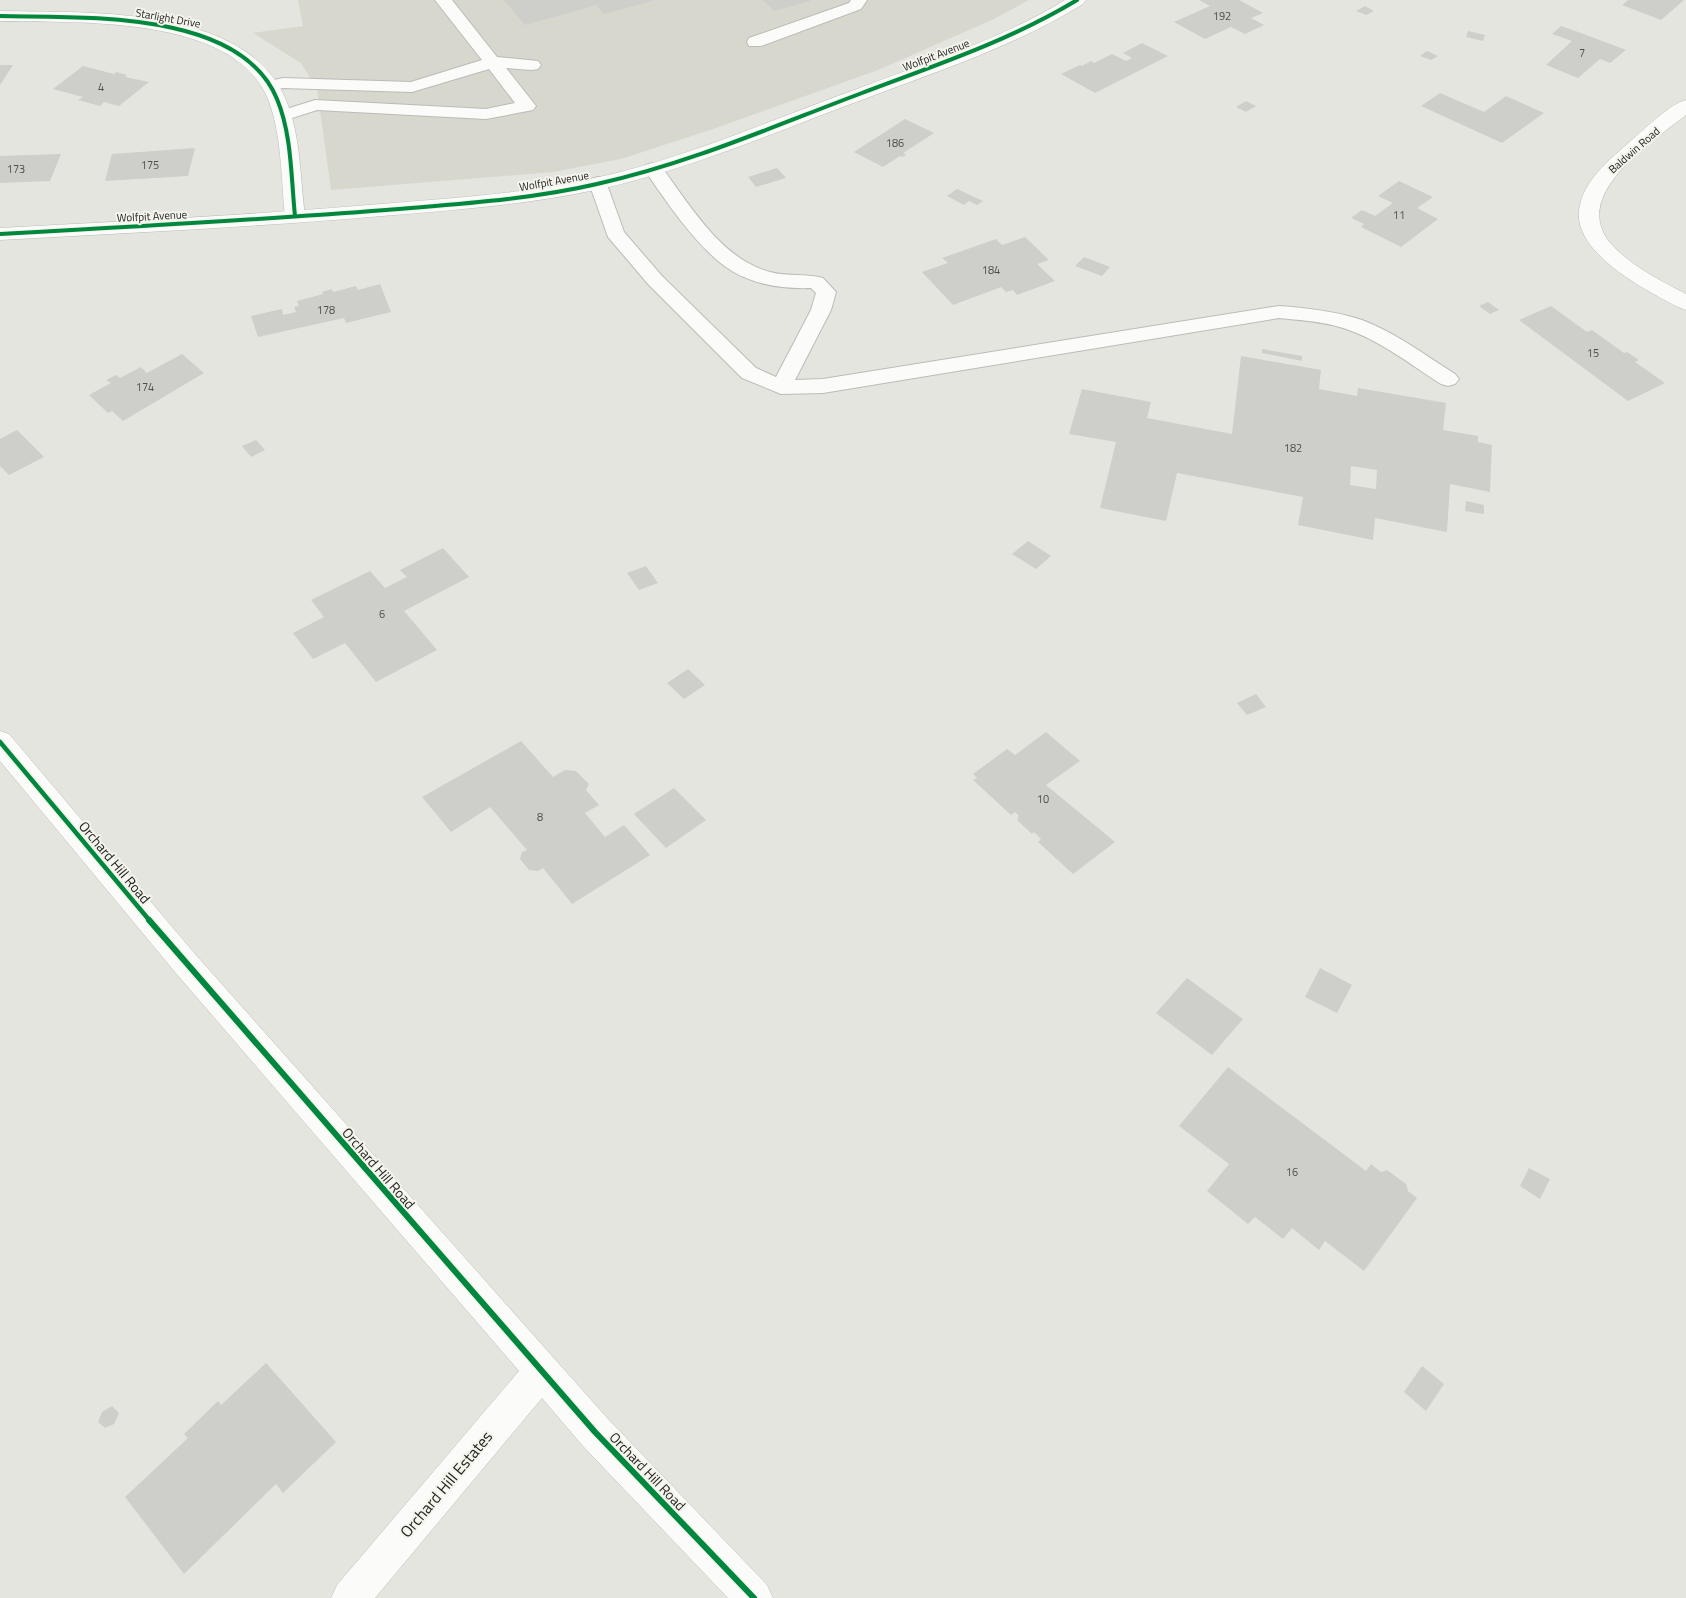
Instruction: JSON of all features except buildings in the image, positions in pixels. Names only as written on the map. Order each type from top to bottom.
[{"type":"street","name":"Wolfpit Avenue","points":[[0,234],[464,204],[558,191],[598,183],[653,169],[763,131],[976,50],[1040,22],[1077,0]]},
{"type":"street","name":"Starlight Drive","points":[[0,16],[133,21],[176,27],[205,35],[228,46],[249,61],[271,86],[283,116],[295,216]]},
{"type":"street","name":"Baldwin Road","points":[[1686,106],[1611,169],[1598,185],[1589,205],[1592,232],[1606,251],[1634,273],[1686,303]]},
{"type":"street","name":"Orchard Hill Road","points":[[0,742],[185,963],[595,1432],[754,1598]]},
{"type":"street","name":"Orchard Hill Estates","points":[[350,1598],[542,1371]]},
{"type":"lane","points":[[283,116],[315,105],[486,114],[526,106],[494,62],[443,0]]},
{"type":"lane","points":[[755,42],[855,6],[859,0]]},
{"type":"lane","points":[[271,86],[283,83],[412,87],[494,62],[532,65]]},
{"type":"lane","points":[[653,169],[718,250],[737,266],[758,276],[794,282],[816,282],[826,292],[822,310],[781,387]]},
{"type":"lane","points":[[598,183],[615,233],[655,280],[749,373],[781,387],[823,386],[1279,312],[1316,315],[1355,325],[1399,348],[1448,379]]},
{"type":"shaded area","points":[[298,0],[1029,0],[994,19],[878,70],[716,128],[621,159],[553,172],[331,190],[317,89],[301,63],[253,33],[303,26]]},
{"type":"cycle path","points":[[0,234],[448,205],[538,195],[597,184],[698,155],[945,63],[1026,29],[1077,0]]},
{"type":"cycle path","points":[[0,16],[69,17],[148,23],[186,31],[220,43],[249,61],[271,87],[282,115],[286,132],[295,216]]},
{"type":"cycle path","points":[[0,742],[185,963],[595,1432],[754,1598]]}]
